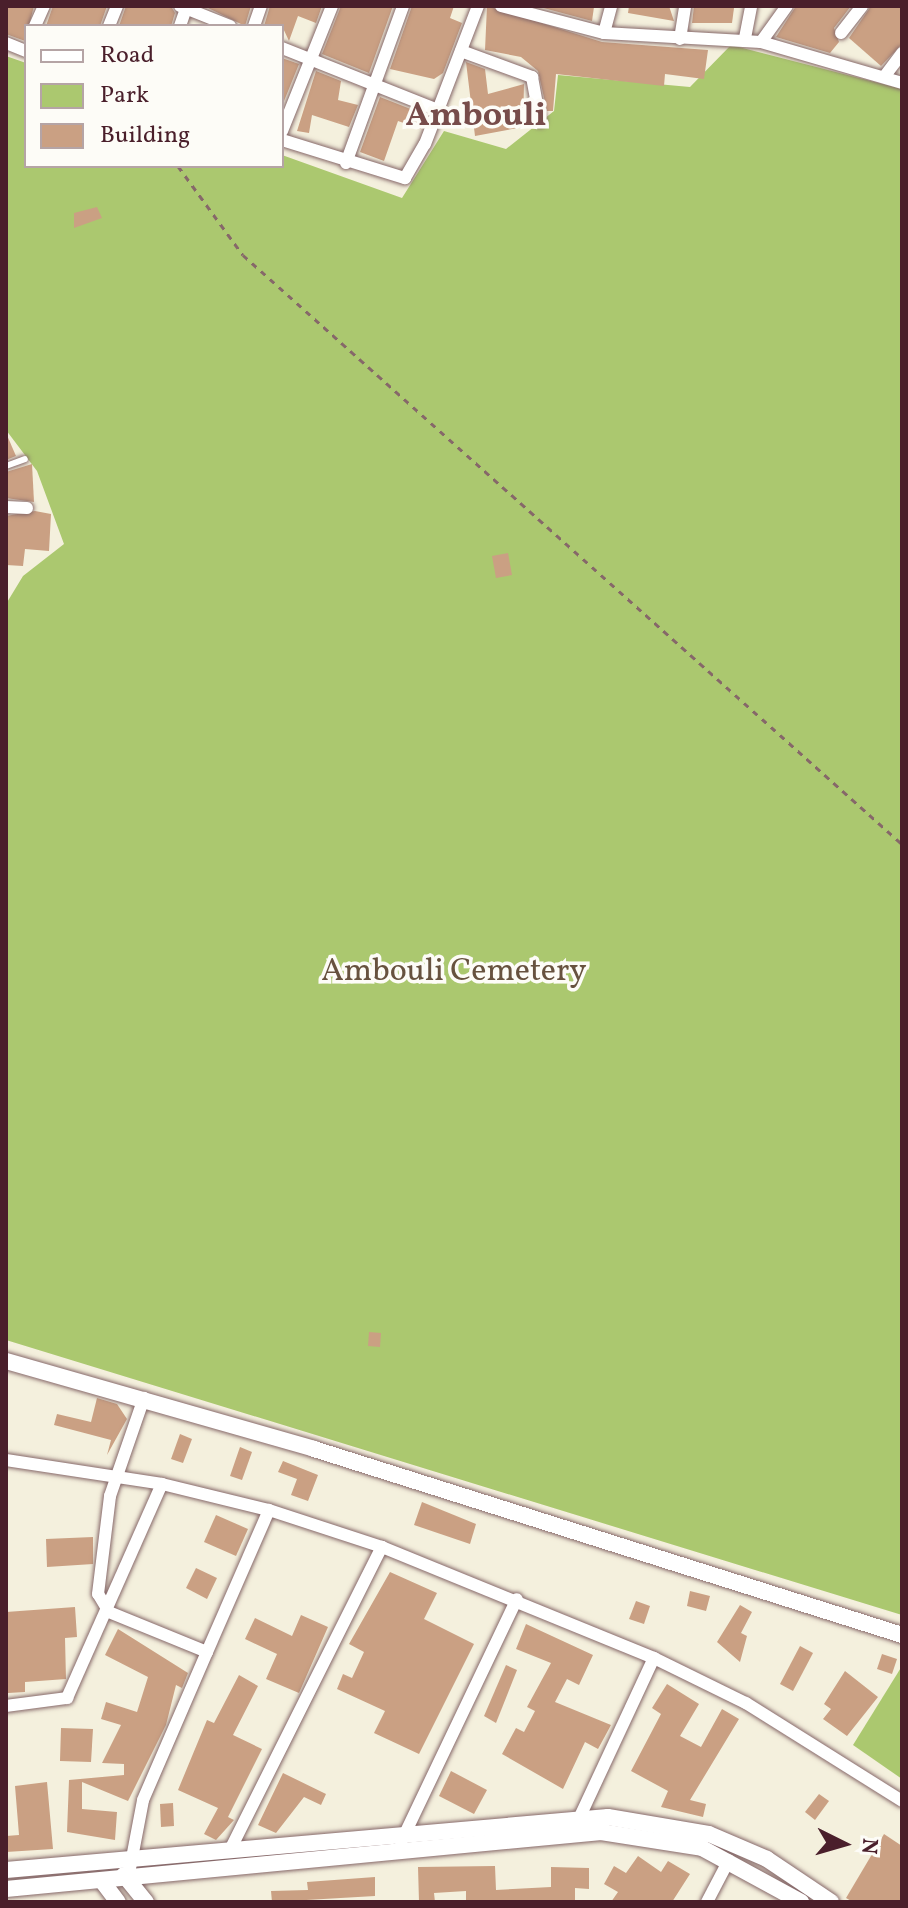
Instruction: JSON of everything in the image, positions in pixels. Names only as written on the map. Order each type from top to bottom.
[{"type":"street","points":[[284,126],[332,6]]},
{"type":"street","points":[[346,163],[403,6]]},
{"type":"street","points":[[284,141],[346,163],[405,178],[438,110],[478,6]]},
{"type":"street","points":[[501,6],[541,21],[604,33],[680,39],[745,38],[902,83]]},
{"type":"street","points":[[541,21],[544,6]]},
{"type":"street","points":[[604,33],[611,6]]},
{"type":"street","points":[[680,39],[685,6]]},
{"type":"street","points":[[745,38],[751,6]]},
{"type":"street","points":[[761,42],[787,6]]},
{"type":"street","points":[[841,33],[862,6]]},
{"type":"street","points":[[184,7],[225,24]]},
{"type":"street","points":[[284,49],[438,110]]},
{"type":"street","points":[[461,51],[532,77],[540,121]]},
{"type":"street","points":[[884,77],[902,53]]},
{"type":"street","points":[[6,507],[27,508]]},
{"type":"street","points":[[6,1361],[144,1398],[902,1635]]},
{"type":"street","points":[[144,1398],[116,1476],[98,1581],[109,1612],[207,1652]]},
{"type":"street","points":[[6,1460],[162,1484],[269,1510],[382,1547],[517,1599],[654,1658],[746,1703],[902,1801]]},
{"type":"street","points":[[6,1706],[67,1698],[109,1612],[162,1484]]},
{"type":"street","points":[[128,1879],[138,1856],[143,1800],[269,1510]]},
{"type":"street","points":[[231,1848],[382,1547]]},
{"type":"street","points":[[397,1856],[403,1834],[517,1599]]},
{"type":"street","points":[[576,1826],[654,1658]]},
{"type":"street","points":[[6,1870],[467,1828],[654,1821],[709,1834],[767,1859],[831,1902]]},
{"type":"street","points":[[6,1889],[397,1856],[469,1847],[576,1826],[649,1836],[729,1860],[801,1902]]},
{"type":"street","points":[[467,1828],[469,1847]]},
{"type":"street","points":[[109,1859],[148,1902],[156,1883],[171,1876]]},
{"type":"street","points":[[102,1881],[109,1859]]},
{"type":"street","points":[[707,1902],[729,1860]]},
{"type":"street","points":[[102,1881],[118,1902]]},
{"type":"lane","points":[[6,466],[25,459]]},
{"type":"path","points":[[179,168],[243,255],[902,844]]},
{"type":"green space","name":"Ambouli Cemetery","points":[[731,45],[902,89],[902,1615],[6,1340],[6,604],[23,576],[64,544],[37,471],[6,430],[6,56],[24,62],[24,168],[284,168],[284,156],[402,198],[444,131],[506,149],[554,111],[558,75],[690,87]]},
{"type":"green space","points":[[902,1666],[902,1779],[853,1745]]},
{"type":"building","points":[[6,6],[34,6],[29,24],[24,24],[24,41],[6,34]]},
{"type":"building","points":[[53,6],[107,6],[101,24],[47,24]]},
{"type":"building","points":[[126,6],[171,6],[175,13],[172,24],[120,24]]},
{"type":"building","points":[[204,6],[251,6],[246,24]]},
{"type":"building","points":[[270,6],[322,6],[316,23],[298,16],[289,41],[284,24],[265,24]]},
{"type":"building","points":[[341,6],[393,6],[369,73],[322,54]]},
{"type":"building","points":[[412,6],[454,6],[450,18],[462,23],[443,73],[434,79],[390,69]]},
{"type":"building","points":[[487,6],[602,42],[708,50],[704,79],[665,74],[664,86],[556,74],[553,111],[547,111],[538,71],[521,57],[485,50]]},
{"type":"building","points":[[536,6],[594,7],[592,21]]},
{"type":"building","points":[[629,6],[669,6],[674,21],[628,13]]},
{"type":"building","points":[[694,6],[734,8],[732,23],[692,23]]},
{"type":"building","points":[[796,6],[851,6],[834,28],[839,42],[830,53],[776,37]]},
{"type":"building","points":[[871,6],[902,6],[902,44],[881,66],[849,38]]},
{"type":"building","points":[[284,59],[299,64],[284,101]]},
{"type":"building","points":[[466,62],[485,69],[488,94],[524,84],[523,127],[475,136]]},
{"type":"building","points":[[316,71],[341,81],[338,100],[358,105],[349,127],[312,115],[309,133],[297,131]]},
{"type":"building","points":[[380,97],[426,115],[421,129],[398,121],[384,161],[360,152]]},
{"type":"building","points":[[97,207],[102,218],[74,228],[74,213]]},
{"type":"building","points":[[6,433],[16,456],[6,460]]},
{"type":"building","points":[[32,464],[34,502],[6,498],[6,472]]},
{"type":"building","points":[[35,511],[51,514],[49,551],[25,549],[23,566],[6,565],[6,516]]},
{"type":"building","points":[[508,553],[512,575],[496,578],[492,556]]},
{"type":"building","points":[[369,1332],[381,1333],[380,1347],[368,1346]]},
{"type":"building","points":[[97,1398],[117,1404],[127,1419],[107,1455],[111,1440],[54,1425],[57,1414],[91,1422]]},
{"type":"building","points":[[180,1434],[192,1439],[183,1463],[171,1459]]},
{"type":"building","points":[[240,1447],[252,1452],[242,1480],[230,1476]]},
{"type":"building","points":[[283,1461],[318,1475],[308,1501],[291,1495],[297,1479],[278,1472]]},
{"type":"building","points":[[422,1502],[476,1524],[470,1544],[414,1525]]},
{"type":"building","points":[[216,1515],[248,1529],[236,1556],[204,1542]]},
{"type":"building","points":[[93,1537],[93,1564],[47,1567],[46,1539]]},
{"type":"building","points":[[196,1568],[217,1578],[207,1599],[186,1588]]},
{"type":"building","points":[[390,1572],[437,1593],[424,1619],[474,1644],[419,1754],[374,1733],[385,1711],[337,1689],[343,1674],[352,1678],[364,1652],[349,1644]]},
{"type":"building","points":[[690,1591],[710,1596],[706,1611],[687,1606]]},
{"type":"building","points":[[636,1601],[650,1606],[644,1624],[629,1619]]},
{"type":"building","points":[[740,1605],[752,1612],[741,1633],[747,1636],[740,1662],[717,1642]]},
{"type":"building","points":[[75,1607],[77,1637],[65,1638],[66,1679],[25,1682],[25,1692],[8,1693],[6,1612]]},
{"type":"building","points":[[301,1615],[328,1627],[299,1693],[266,1679],[277,1654],[245,1639],[255,1618],[292,1636]]},
{"type":"building","points":[[526,1624],[593,1655],[579,1685],[567,1679],[555,1702],[611,1725],[598,1749],[585,1742],[563,1789],[502,1754],[516,1728],[524,1732],[535,1711],[527,1707],[551,1663],[516,1649]]},
{"type":"building","points":[[118,1629],[188,1673],[182,1688],[176,1685],[166,1725],[128,1801],[82,1782],[82,1809],[117,1812],[115,1840],[67,1832],[69,1780],[124,1775],[124,1764],[102,1763],[121,1725],[101,1719],[106,1702],[137,1712],[148,1677],[105,1655]]},
{"type":"building","points":[[800,1646],[813,1653],[793,1691],[780,1684]]},
{"type":"building","points":[[882,1654],[897,1659],[892,1674],[877,1669]]},
{"type":"building","points":[[506,1665],[517,1670],[496,1723],[484,1716]]},
{"type":"building","points":[[845,1671],[878,1697],[847,1736],[823,1719],[831,1709],[824,1704]]},
{"type":"building","points":[[239,1675],[258,1686],[233,1735],[262,1749],[228,1817],[234,1820],[216,1840],[204,1834],[218,1808],[178,1790],[207,1720],[214,1723]]},
{"type":"building","points":[[667,1684],[699,1704],[680,1736],[701,1747],[722,1709],[739,1719],[690,1800],[706,1804],[703,1817],[661,1807],[668,1791],[631,1771],[661,1714],[652,1708]]},
{"type":"building","points":[[61,1728],[93,1729],[91,1762],[60,1761]]},
{"type":"building","points":[[451,1771],[487,1790],[474,1814],[439,1796]]},
{"type":"building","points":[[283,1773],[326,1794],[321,1805],[304,1797],[276,1833],[258,1825]]},
{"type":"building","points":[[47,1782],[53,1849],[6,1852],[6,1836],[19,1835],[15,1786]]},
{"type":"building","points":[[819,1794],[829,1801],[815,1820],[805,1812]]},
{"type":"building","points":[[173,1803],[174,1826],[161,1827],[160,1804]]},
{"type":"building","points":[[884,1834],[902,1846],[902,1902],[853,1902],[846,1898]]},
{"type":"building","points":[[638,1856],[661,1872],[668,1861],[690,1874],[672,1902],[611,1902],[618,1892],[604,1884],[614,1866],[626,1873]]},
{"type":"building","points":[[495,1866],[496,1890],[551,1887],[551,1867],[589,1868],[589,1889],[575,1888],[575,1902],[466,1902],[466,1891],[434,1893],[435,1902],[419,1902],[418,1867]]},
{"type":"building","points":[[375,1877],[375,1896],[272,1902],[271,1891],[308,1890],[307,1882]]},
{"type":"district","name":"Ambouli","points":[[476,117]]}]
